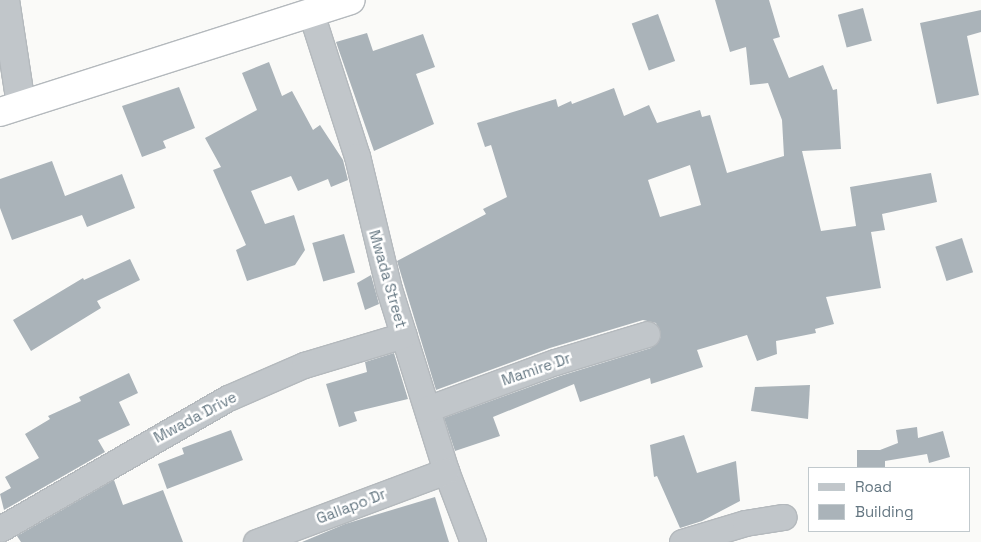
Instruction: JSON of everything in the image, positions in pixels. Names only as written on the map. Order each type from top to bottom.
[{"type":"highway","points":[[11,108],[351,0]]},
{"type":"street","points":[[5,0],[11,108]]},
{"type":"street","name":"Mwada Street","points":[[311,13],[357,156],[389,289],[446,471],[473,542]]},
{"type":"street","name":"Mamire Dr","points":[[427,409],[554,362],[647,334]]},
{"type":"street","name":"Mwada Drive","points":[[0,529],[228,398],[304,365],[404,335]]},
{"type":"street","name":"Gallapo Dr","points":[[256,542],[446,471]]},
{"type":"street","points":[[682,542],[745,523],[784,517]]},
{"type":"building","points":[[715,0],[769,0],[780,37],[773,39],[789,78],[823,65],[833,90],[837,89],[841,149],[802,151],[821,231],[856,226],[850,187],[931,173],[937,202],[882,214],[885,230],[871,232],[881,288],[826,297],[834,324],[815,329],[816,333],[776,341],[777,354],[757,361],[747,335],[697,350],[703,367],[651,384],[650,378],[580,402],[574,384],[493,417],[500,436],[455,451],[444,418],[560,376],[651,348],[661,337],[656,323],[643,320],[550,348],[436,390],[397,261],[486,214],[483,209],[507,197],[491,145],[485,147],[477,123],[556,99],[558,107],[571,101],[572,104],[614,88],[624,116],[649,105],[657,123],[700,110],[702,117],[710,115],[727,173],[784,156],[782,120],[768,83],[750,85],[746,47],[730,52]],"holes":[[[690,165],[701,205],[660,217],[648,180]]]},
{"type":"building","points":[[863,8],[872,41],[847,48],[838,15]]},
{"type":"building","points":[[981,10],[981,32],[967,36],[979,95],[937,104],[920,23]]},
{"type":"building","points":[[658,14],[675,61],[649,71],[632,24]]},
{"type":"building","points":[[367,33],[373,51],[423,34],[435,67],[416,74],[434,124],[374,151],[336,42]]},
{"type":"building","points":[[269,62],[282,96],[292,91],[313,130],[320,125],[343,160],[348,180],[331,187],[328,179],[298,191],[291,176],[251,191],[265,224],[294,215],[305,250],[295,265],[247,281],[236,250],[246,245],[213,170],[221,167],[205,138],[257,110],[242,73]]},
{"type":"building","points":[[179,87],[195,128],[163,141],[166,148],[142,157],[122,106]]},
{"type":"building","points":[[52,161],[65,196],[122,174],[135,208],[87,227],[82,215],[12,240],[0,208],[0,179]]},
{"type":"building","points":[[344,234],[355,272],[323,282],[312,243]]},
{"type":"building","points":[[962,238],[973,272],[946,281],[935,247]]},
{"type":"building","points":[[130,259],[140,280],[97,301],[101,308],[31,351],[13,320],[83,278],[84,280]]},
{"type":"building","points":[[371,275],[379,304],[365,310],[357,283]]},
{"type":"building","points":[[394,353],[408,399],[354,412],[357,421],[339,427],[326,384],[367,372],[365,362]]},
{"type":"building","points":[[129,373],[138,393],[119,402],[130,425],[98,440],[105,452],[4,510],[0,494],[11,488],[5,477],[39,458],[25,434],[50,419],[48,416],[81,401],[79,397]]},
{"type":"building","points":[[810,385],[808,419],[751,411],[755,387]]},
{"type":"building","points":[[917,427],[918,438],[943,431],[950,457],[929,463],[927,454],[885,461],[885,467],[857,467],[857,450],[880,450],[898,443],[896,430]]},
{"type":"building","points":[[231,430],[243,460],[167,489],[158,464],[184,454],[182,448]]},
{"type":"building","points":[[684,435],[697,473],[736,461],[740,501],[702,521],[680,528],[657,476],[654,477],[650,445]]},
{"type":"building","points":[[114,480],[123,505],[163,490],[183,542],[21,542],[17,536]]},
{"type":"building","points":[[435,497],[449,542],[302,542],[345,524]]}]
